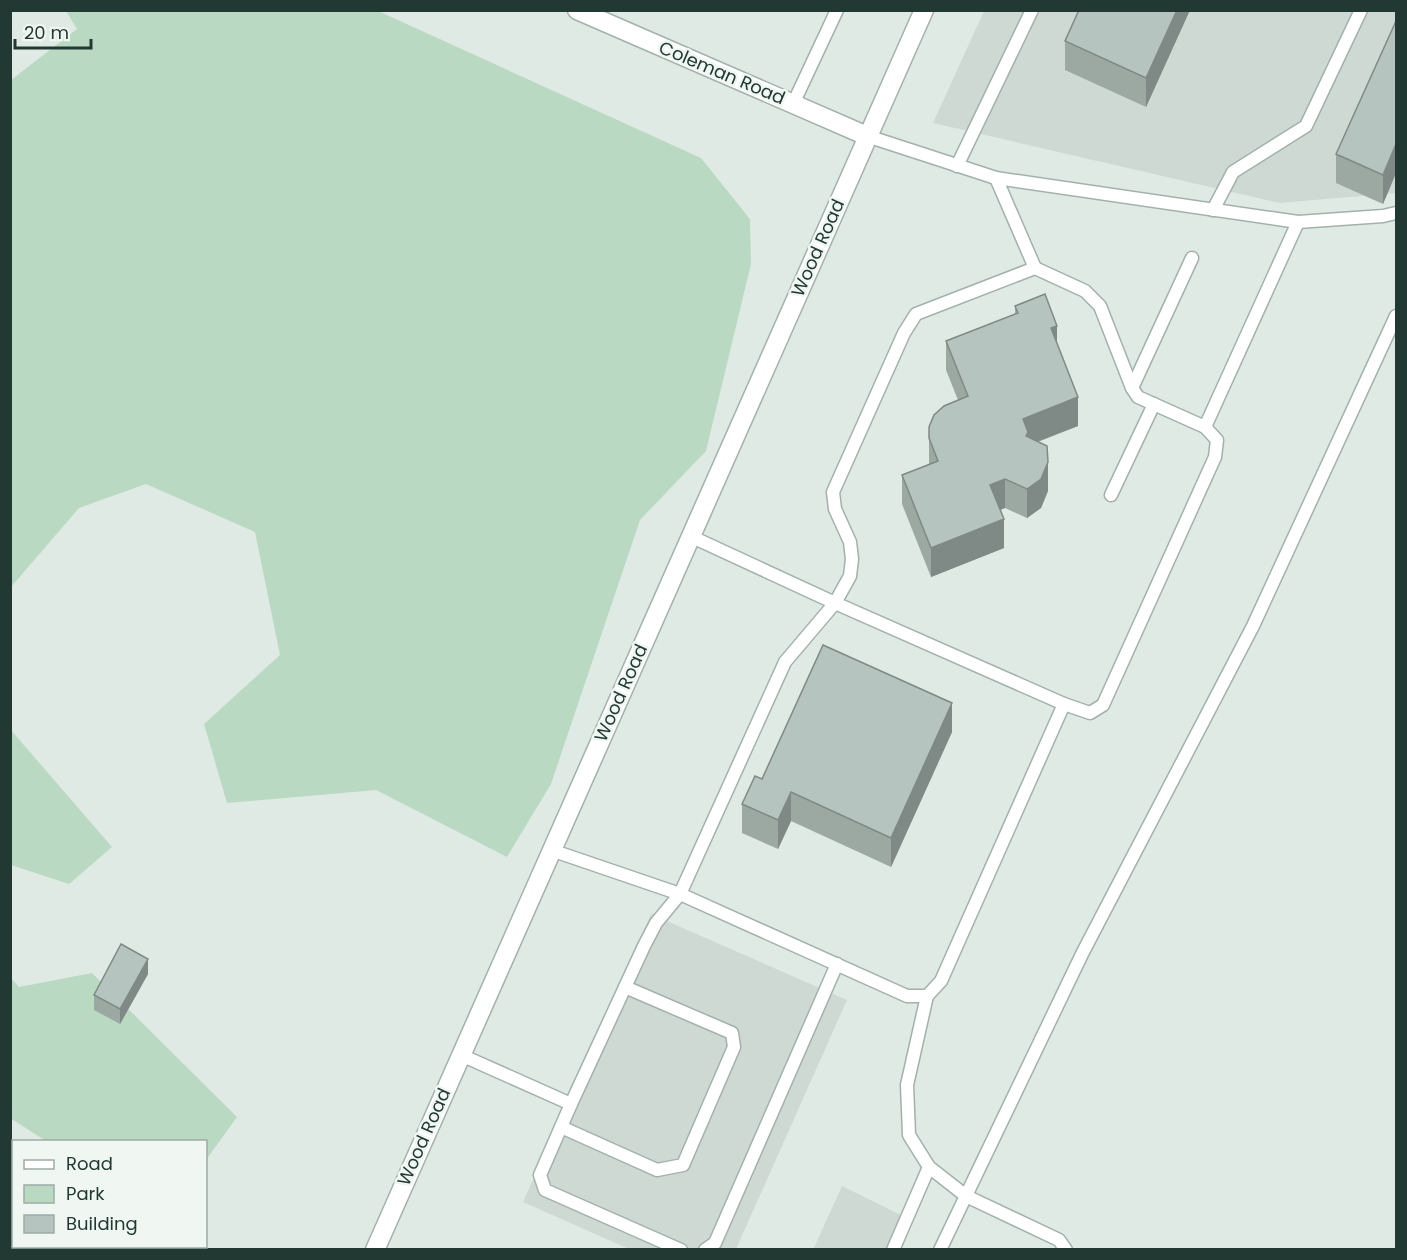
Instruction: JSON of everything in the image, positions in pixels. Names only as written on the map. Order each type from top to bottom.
[{"type":"street","name":"Coleman Road","points":[[577,10],[867,136]]},
{"type":"street","name":"Wood Road","points":[[375,1250],[924,10]]},
{"type":"lane","points":[[793,104],[837,10]]},
{"type":"lane","points":[[957,166],[1032,10]]},
{"type":"lane","points":[[1213,210],[1233,172],[1306,126],[1361,10]]},
{"type":"lane","points":[[867,136],[996,178],[1213,210],[1298,222],[1396,213]]},
{"type":"lane","points":[[690,536],[1064,704],[1090,713],[1103,705],[1215,457],[1217,440],[1205,427],[1138,397],[1132,388],[1100,306],[1085,291],[1035,268],[996,178]]},
{"type":"lane","points":[[1205,427],[1298,222]]},
{"type":"lane","points":[[1132,388],[1192,258]]},
{"type":"lane","points":[[681,1250],[545,1190],[540,1175],[656,924],[680,894],[785,662],[835,603],[850,576],[852,559],[850,542],[835,509],[833,492],[904,333],[916,314],[1035,268]]},
{"type":"lane","points":[[940,1250],[1082,954],[1253,626],[1396,316]]},
{"type":"lane","points":[[1112,495],[1154,405]]},
{"type":"lane","points":[[1064,704],[941,981],[927,996],[907,1085],[909,1136],[929,1167],[966,1196],[1059,1240],[1066,1250]]},
{"type":"lane","points":[[551,850],[680,894],[908,996],[927,996]]},
{"type":"lane","points":[[705,1250],[715,1243],[837,964]]},
{"type":"lane","points":[[561,1127],[657,1170],[683,1165],[734,1047],[732,1033],[625,987]]},
{"type":"lane","points":[[461,1054],[571,1104]]},
{"type":"lane","points":[[892,1250],[929,1167]]},
{"type":"shaded area","points":[[984,11],[1396,11],[1396,193],[1280,203],[933,123]]},
{"type":"shaded area","points":[[651,914],[847,1000],[736,1249],[629,1249],[523,1202]]},
{"type":"shaded area","points":[[842,1186],[911,1220],[902,1249],[813,1250]]},
{"type":"green space","points":[[66,11],[378,11],[701,158],[750,219],[751,264],[706,451],[640,520],[551,784],[507,857],[376,790],[227,803],[204,724],[280,655],[255,532],[146,484],[79,508],[11,587],[11,80],[77,29]]},
{"type":"green space","points":[[10,729],[112,847],[69,884],[11,865]]},
{"type":"green space","points":[[92,973],[237,1117],[207,1159],[207,1140],[44,1140],[10,1118],[10,977],[19,987]]},
{"type":"building","points":[[1079,10],[1177,10],[1146,78],[1065,41]]},
{"type":"building","points":[[1396,21],[1396,144],[1383,175],[1336,154]]},
{"type":"building","points":[[1045,294],[1057,326],[1051,328],[1078,397],[1023,419],[1028,432],[1026,436],[1047,446],[1048,462],[1041,479],[1027,489],[1005,479],[990,485],[1004,519],[931,548],[902,475],[938,461],[929,438],[929,427],[934,415],[944,406],[968,396],[946,341],[1018,313],[1015,306]]},
{"type":"building","points":[[823,645],[952,703],[891,838],[791,792],[778,820],[742,804],[755,776],[762,779]]},
{"type":"building","points":[[121,944],[148,959],[120,1009],[94,995]]}]
